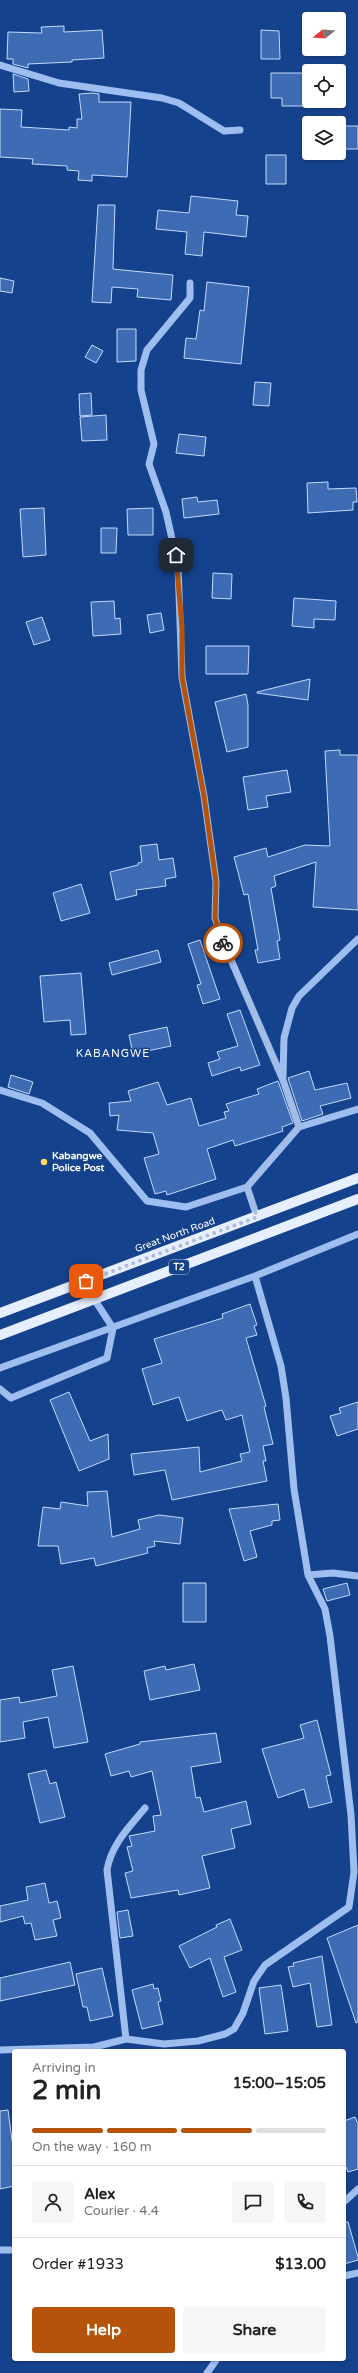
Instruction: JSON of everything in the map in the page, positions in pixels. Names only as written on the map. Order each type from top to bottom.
[{"type":"main road","name":"Great North Road","points":[[0,1313],[358,1178]]},
{"type":"main road","name":"T2","points":[[0,1335],[358,1199]]},
{"type":"street","points":[[0,65],[59,83],[162,98],[178,103],[224,131],[240,130]]},
{"type":"street","points":[[190,283],[190,298],[147,350],[141,370],[141,390],[154,444],[149,464],[166,512],[178,566],[182,677],[204,796],[216,882],[215,918],[222,939],[283,1080],[299,1127]]},
{"type":"street","points":[[283,1080],[284,1038],[292,1008],[299,996],[358,939]]},
{"type":"street","points":[[0,1090],[42,1103],[90,1133],[147,1201],[186,1207],[247,1187],[299,1127],[358,1109]]},
{"type":"street","points":[[247,1187],[257,1217]]},
{"type":"street","points":[[0,1368],[256,1276],[358,1234]]},
{"type":"street","points":[[31,2049],[94,2047],[126,2039],[164,2044],[205,2039],[234,2029],[243,2013],[254,1981],[265,1965],[349,1906],[354,1872],[351,1815],[330,1636],[325,1609],[308,1575],[294,1489],[286,1398],[281,1366],[256,1276]]},
{"type":"street","points":[[0,1389],[11,1398],[106,1358],[113,1328],[94,1299]]},
{"type":"street","points":[[308,1575],[332,1573],[358,1576]]},
{"type":"street","points":[[126,2039],[107,1870],[113,1849],[123,1833],[145,1808]]},
{"type":"street","points":[[0,2050],[12,2050]]},
{"type":"street","points":[[346,2200],[358,2189]]},
{"type":"street","points":[[0,2250],[12,2250]]},
{"type":"street","points":[[346,2276],[358,2273]]},
{"type":"street","points":[[207,2373],[215,2361]]},
{"type":"building","points":[[64,26],[64,32],[102,30],[104,58],[72,60],[72,62],[28,64],[28,68],[13,64],[13,59],[7,59],[8,32],[42,33],[41,27]]},
{"type":"building","points":[[261,30],[279,31],[280,59],[261,59]]},
{"type":"building","points":[[271,73],[302,73],[302,106],[282,106],[282,98],[271,98]]},
{"type":"building","points":[[13,74],[28,79],[29,91],[14,92]]},
{"type":"building","points":[[79,94],[99,94],[99,102],[131,102],[127,177],[92,175],[92,181],[78,180],[79,171],[67,170],[67,166],[32,164],[33,159],[0,157],[0,109],[22,110],[21,127],[69,130],[69,127],[77,128],[77,119],[82,119]]},
{"type":"building","points":[[346,126],[358,126],[358,149],[346,149]]},
{"type":"building","points":[[266,155],[286,155],[286,184],[266,184]]},
{"type":"building","points":[[191,196],[238,201],[236,215],[248,216],[246,237],[204,232],[202,256],[185,254],[187,232],[156,229],[158,210],[189,213]]},
{"type":"building","points":[[98,205],[115,205],[113,269],[173,275],[171,300],[137,297],[138,289],[112,287],[111,303],[92,302]]},
{"type":"building","points":[[0,278],[14,281],[12,293],[0,291]]},
{"type":"building","points":[[207,282],[249,287],[241,364],[184,358],[186,338],[196,339],[200,310],[204,311]]},
{"type":"building","points":[[117,329],[136,329],[136,361],[117,362]]},
{"type":"building","points":[[92,345],[103,351],[96,363],[85,357]]},
{"type":"building","points":[[255,382],[271,383],[269,406],[253,405]]},
{"type":"building","points":[[91,393],[92,415],[80,416],[79,394]]},
{"type":"building","points":[[106,415],[107,440],[82,441],[80,417]]},
{"type":"building","points":[[179,434],[206,437],[204,456],[176,453]]},
{"type":"building","points":[[328,482],[328,489],[356,488],[357,502],[353,502],[353,510],[308,513],[307,483]]},
{"type":"building","points":[[197,497],[198,502],[217,500],[219,514],[184,518],[182,499]]},
{"type":"building","points":[[44,508],[46,555],[23,557],[20,509]]},
{"type":"building","points":[[153,508],[153,535],[128,535],[127,509]]},
{"type":"building","points":[[101,528],[117,528],[116,553],[101,553]]},
{"type":"building","points":[[213,573],[232,574],[231,599],[212,598]]},
{"type":"building","points":[[294,598],[336,601],[335,620],[314,619],[314,628],[292,626]]},
{"type":"building","points":[[114,601],[115,619],[120,618],[121,634],[93,636],[91,602]]},
{"type":"building","points":[[161,613],[164,630],[150,633],[147,615]]},
{"type":"building","points":[[42,617],[50,640],[34,645],[26,622]]},
{"type":"building","points":[[206,646],[249,646],[248,674],[206,674]]},
{"type":"building","points":[[310,679],[308,700],[257,693],[257,692]]},
{"type":"building","points":[[246,694],[248,705],[248,747],[227,752],[215,702]]},
{"type":"building","points":[[340,750],[340,755],[358,755],[358,910],[313,907],[316,862],[274,876],[276,886],[271,888],[280,940],[277,941],[280,959],[258,963],[255,950],[258,950],[248,894],[244,895],[234,857],[266,848],[268,857],[305,845],[330,846],[325,751]]},
{"type":"building","points":[[287,770],[291,792],[266,796],[268,807],[248,810],[243,777]]},
{"type":"building","points":[[157,844],[159,860],[173,858],[176,877],[165,879],[166,886],[136,890],[137,895],[116,900],[110,872],[138,865],[138,863],[142,862],[140,846]]},
{"type":"building","points":[[81,884],[90,913],[61,921],[53,893]]},
{"type":"building","points":[[200,940],[220,999],[203,1004],[197,985],[201,984],[188,944]]},
{"type":"building","points":[[158,950],[161,962],[112,975],[109,963]]},
{"type":"building","points":[[81,973],[86,1034],[71,1035],[70,1020],[44,1022],[40,976]]},
{"type":"building","points":[[240,1010],[260,1065],[241,1071],[240,1067],[212,1076],[208,1063],[220,1059],[217,1052],[238,1046],[227,1014]]},
{"type":"building","points":[[167,1027],[171,1046],[133,1054],[129,1035]]},
{"type":"building","points":[[309,1071],[315,1090],[347,1083],[351,1098],[320,1106],[323,1114],[302,1121],[288,1078]]},
{"type":"building","points":[[11,1075],[33,1082],[29,1094],[8,1087]]},
{"type":"building","points":[[278,1081],[293,1123],[282,1127],[283,1131],[235,1146],[233,1140],[207,1149],[216,1179],[167,1195],[166,1191],[155,1194],[144,1158],[159,1154],[153,1133],[117,1130],[119,1115],[110,1116],[109,1103],[131,1101],[128,1091],[158,1082],[167,1105],[191,1098],[199,1126],[226,1118],[224,1112],[229,1111],[226,1104],[259,1094],[257,1089]]},
{"type":"building","points":[[250,1304],[257,1325],[254,1326],[257,1335],[246,1338],[266,1406],[264,1407],[273,1444],[263,1446],[266,1461],[263,1461],[267,1481],[172,1500],[165,1470],[134,1475],[131,1454],[199,1447],[200,1472],[242,1461],[240,1454],[250,1452],[242,1415],[226,1420],[222,1410],[187,1421],[179,1397],[153,1405],[142,1369],[162,1363],[154,1339],[223,1318],[222,1314]]},
{"type":"building","points":[[69,1392],[90,1441],[108,1434],[109,1459],[79,1471],[50,1400]]},
{"type":"building","points":[[358,1402],[358,1429],[337,1436],[330,1416],[341,1413],[339,1408]]},
{"type":"building","points":[[107,1491],[112,1537],[140,1529],[138,1520],[159,1515],[183,1518],[180,1544],[154,1541],[155,1546],[147,1548],[148,1553],[96,1566],[94,1558],[61,1564],[58,1546],[38,1546],[43,1507],[60,1509],[61,1502],[88,1506],[87,1492]]},
{"type":"building","points":[[278,1504],[280,1520],[272,1521],[272,1525],[250,1531],[257,1557],[244,1561],[229,1509]]},
{"type":"building","points":[[183,1583],[206,1583],[206,1622],[183,1622]]},
{"type":"building","points":[[347,1583],[350,1595],[327,1601],[323,1589]]},
{"type":"building","points":[[194,1664],[200,1690],[150,1700],[144,1671],[165,1666],[166,1670]]},
{"type":"building","points":[[73,1666],[88,1742],[54,1748],[48,1717],[23,1722],[25,1738],[0,1742],[0,1700],[19,1697],[20,1703],[57,1696],[52,1670]]},
{"type":"building","points":[[317,1720],[331,1775],[326,1776],[332,1802],[309,1808],[304,1789],[278,1798],[262,1749],[304,1738],[300,1725]]},
{"type":"building","points":[[216,1733],[221,1762],[191,1767],[196,1798],[200,1797],[204,1812],[246,1801],[251,1824],[231,1829],[235,1848],[202,1856],[210,1888],[179,1895],[178,1890],[131,1898],[125,1873],[133,1871],[127,1847],[132,1846],[129,1836],[155,1831],[153,1816],[161,1815],[152,1771],[131,1777],[129,1771],[111,1776],[105,1754],[140,1744],[140,1742]]},
{"type":"building","points":[[46,1770],[50,1784],[56,1782],[65,1817],[40,1823],[28,1774]]},
{"type":"building","points":[[45,1883],[49,1903],[57,1901],[61,1918],[53,1920],[57,1936],[35,1940],[31,1923],[25,1924],[23,1916],[0,1922],[0,1906],[28,1900],[26,1887]]},
{"type":"building","points":[[128,1910],[133,1936],[120,1938],[117,1912]]},
{"type":"building","points":[[230,1919],[242,1950],[224,1957],[236,1992],[223,1997],[210,1958],[190,1968],[179,1946],[217,1927],[216,1925]]},
{"type":"building","points":[[358,1925],[358,2022],[356,2023],[327,1938]]},
{"type":"building","points":[[322,1956],[332,2025],[317,2027],[310,1983],[293,1987],[288,1967],[294,1966],[293,1963]]},
{"type":"building","points":[[70,1962],[75,1985],[0,2001],[0,1978]]},
{"type":"building","points":[[102,1968],[113,2016],[90,2021],[87,2007],[83,2007],[76,1974]]},
{"type":"building","points":[[153,1984],[154,1989],[158,1988],[161,2001],[158,2002],[163,2024],[142,2029],[132,1990]]},
{"type":"building","points":[[281,1985],[288,2031],[265,2034],[259,1988]]},
{"type":"building","points":[[8,2110],[12,2140],[12,2186],[0,2189],[0,2111]]},
{"type":"building","points":[[355,2117],[358,2124],[358,2169],[348,2172],[346,2167],[346,2120]]},
{"type":"building","points":[[346,2222],[348,2222],[358,2260],[346,2263]]},
{"type":"way so far","points":[[86,1281],[257,1217],[247,1187],[299,1127],[283,1080],[223,943]]},
{"type":"place","name":"Kabangwe Police Post","points":[[44,1162]]},
{"type":"district","name":"KABANGWE","points":[[113,1053]]},
{"type":"route","points":[[176,555],[182,628],[182,677],[204,796],[216,882],[215,918],[223,943]]}]
